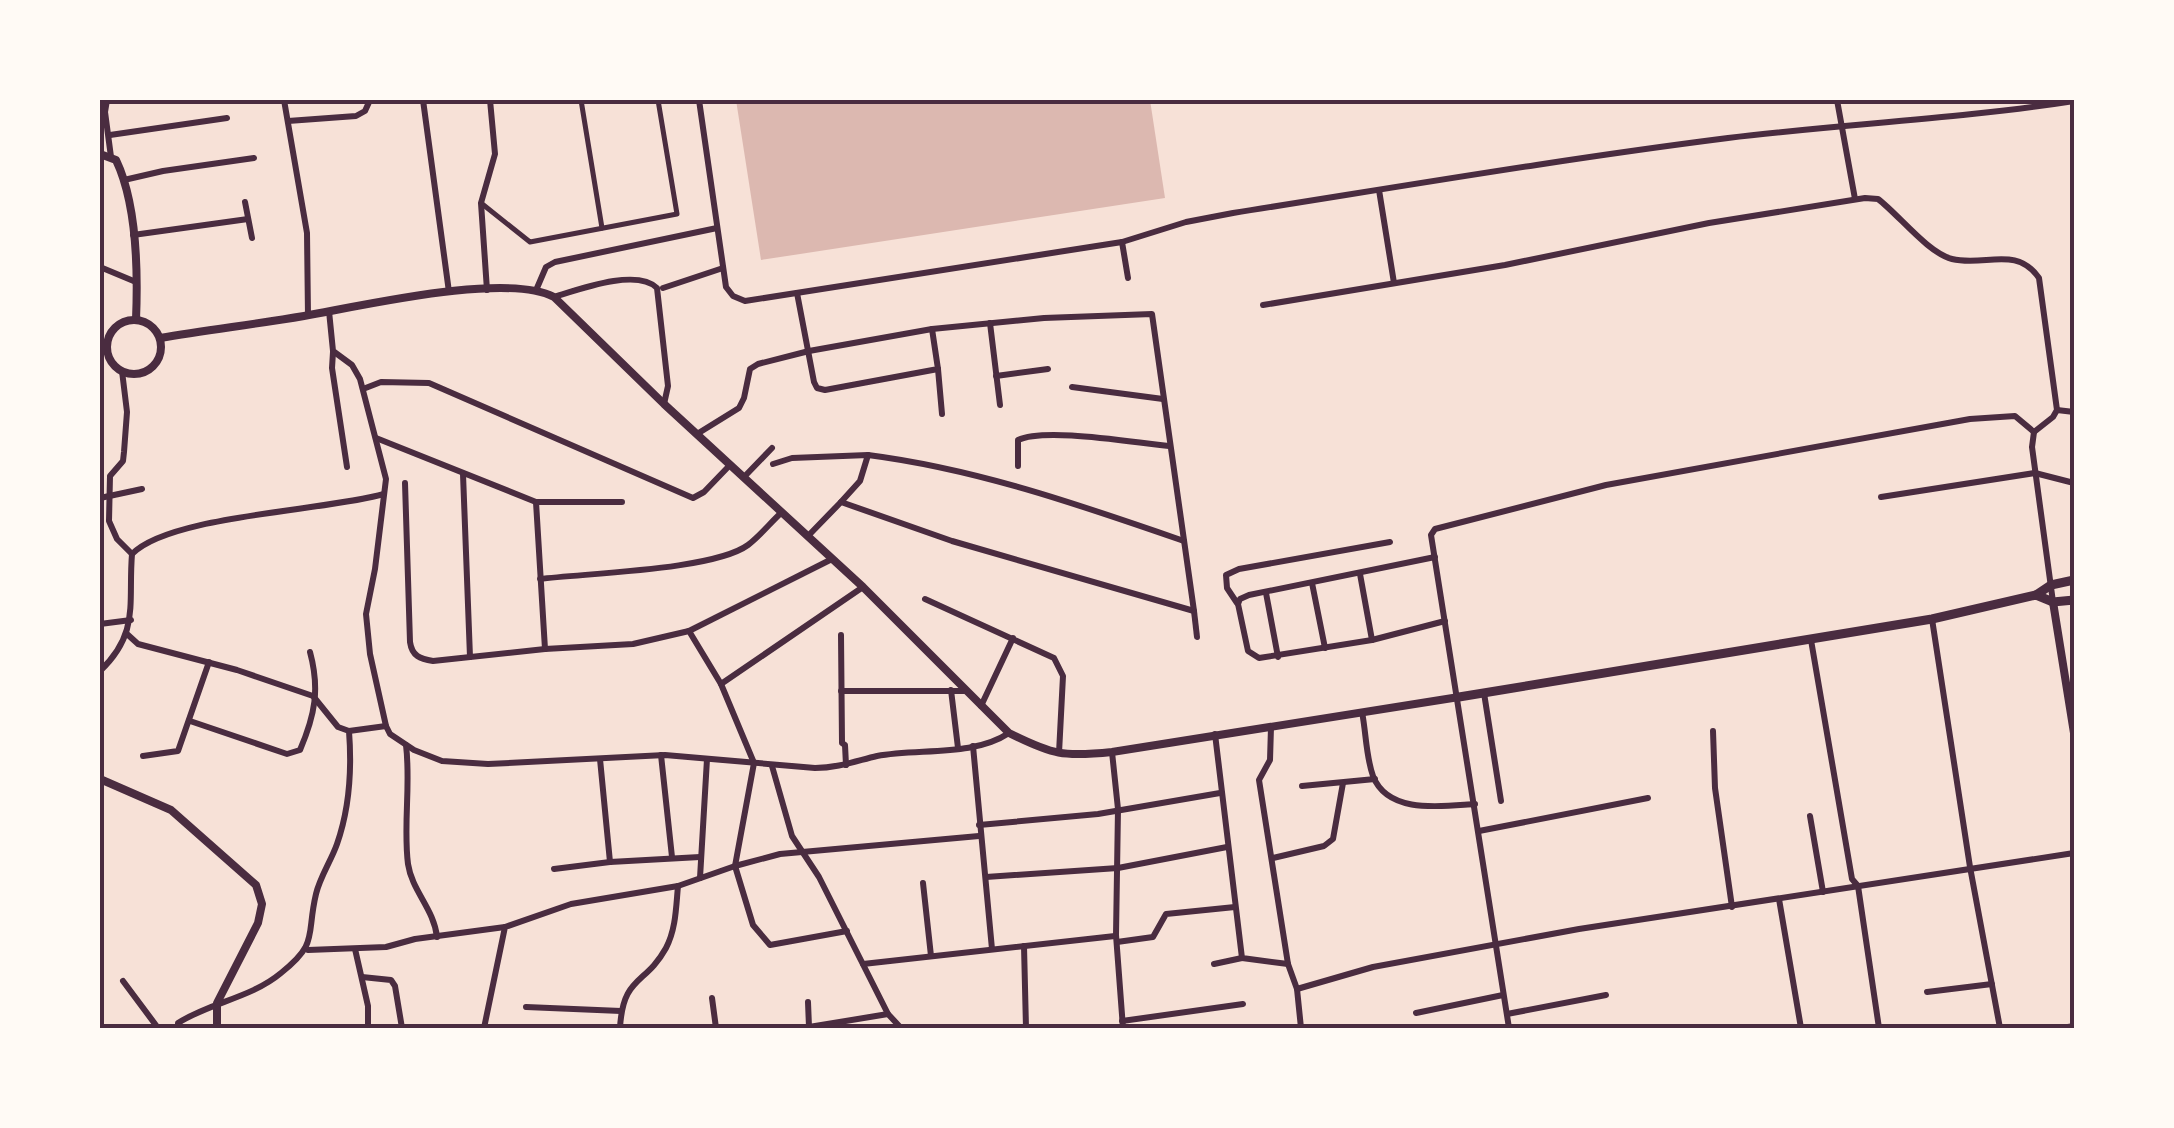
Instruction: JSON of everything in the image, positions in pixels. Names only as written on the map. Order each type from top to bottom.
[{"type":"main road","points":[[1459,697],[1932,618],[2036,595],[2051,585],[2074,580]]},
{"type":"main road","points":[[2036,595],[2054,602],[2074,600]]},
{"type":"street","points":[[107,100],[105,112],[112,158]]},
{"type":"street","points":[[284,100],[307,233],[308,315]]},
{"type":"street","points":[[288,121],[356,116],[370,100]]},
{"type":"street","points":[[423,100],[449,293]]},
{"type":"street","points":[[487,290],[481,203],[495,154],[490,100]]},
{"type":"street","points":[[580,100],[602,228]]},
{"type":"street","points":[[481,203],[530,242],[677,214],[658,100]]},
{"type":"street","points":[[699,100],[726,287],[733,296],[745,300],[1122,242],[1186,222],[1379,190],[1726,138],[1966,117],[2074,101]]},
{"type":"street","points":[[1836,100],[1855,200]]},
{"type":"street","points":[[110,134],[227,118]]},
{"type":"street","points":[[100,154],[116,160],[124,180],[138,282],[136,320]]},
{"type":"street","points":[[124,180],[254,158]]},
{"type":"street","points":[[1379,190],[1394,284]]},
{"type":"street","points":[[1263,305],[1855,200],[1878,200],[1940,254],[1954,260],[2018,260],[2031,266],[2039,278],[2057,410],[2053,418],[2034,432],[2032,447],[2051,585],[2070,676],[2074,733]]},
{"type":"street","points":[[245,202],[252,238]]},
{"type":"street","points":[[133,236],[248,219]]},
{"type":"street","points":[[537,288],[546,268],[555,262],[716,228]]},
{"type":"street","points":[[1122,242],[1128,278]]},
{"type":"street","points":[[100,267],[138,282]]},
{"type":"street","points":[[663,288],[723,268]]},
{"type":"street","points":[[554,297],[629,280],[651,282],[658,288],[668,386],[664,404]]},
{"type":"street","points":[[160,338],[449,293],[537,288],[554,297],[745,476],[1009,733],[1045,752],[1069,756],[1112,752],[1459,697]]},
{"type":"street","points":[[797,293],[817,388],[825,390],[938,369]]},
{"type":"street","points":[[329,310],[332,368],[347,467]]},
{"type":"street","points":[[697,434],[739,408],[750,370],[758,364],[809,350],[932,329],[1152,314],[1197,638]]},
{"type":"street","points":[[136,320],[150,325],[160,338],[161,348],[152,367],[132,374],[122,372],[104,358],[112,331],[118,324],[136,320]]},
{"type":"street","points":[[990,323],[1000,405]]},
{"type":"street","points":[[932,329],[942,414]]},
{"type":"street","points":[[333,351],[352,365],[363,389],[386,478],[376,569],[366,614],[370,654],[386,726],[390,734],[406,745],[442,761],[488,764],[661,755],[815,768],[879,756],[972,746],[1009,733]]},
{"type":"street","points":[[996,376],[1048,369]]},
{"type":"street","points":[[122,372],[127,412],[124,452],[123,460],[110,476],[110,522],[117,540],[132,554]]},
{"type":"street","points":[[363,389],[381,382],[428,383],[694,498],[730,465]]},
{"type":"street","points":[[1072,387],[1164,399]]},
{"type":"street","points":[[2057,410],[2074,412]]},
{"type":"street","points":[[1509,1028],[1435,557],[1432,535],[1439,526],[1606,485],[1970,419],[2015,416],[2034,432]]},
{"type":"street","points":[[1018,466],[1018,440],[1024,437],[1060,436],[1169,446]]},
{"type":"street","points":[[375,438],[536,502],[622,502]]},
{"type":"street","points":[[745,476],[772,448]]},
{"type":"street","points":[[773,464],[792,458],[868,455],[916,462],[998,480],[1184,541]]},
{"type":"street","points":[[808,536],[860,482],[868,455]]},
{"type":"street","points":[[1881,497],[2035,473],[2074,484]]},
{"type":"street","points":[[463,474],[470,657]]},
{"type":"street","points":[[406,483],[411,650],[420,659],[633,644],[689,631],[832,559]]},
{"type":"street","points":[[100,498],[142,489]]},
{"type":"street","points":[[100,672],[127,634],[131,620],[132,554],[141,545],[188,526],[350,503],[384,494]]},
{"type":"street","points":[[536,502],[545,649]]},
{"type":"street","points":[[840,502],[1046,570],[1194,611]]},
{"type":"street","points":[[540,579],[723,557],[747,546],[782,512]]},
{"type":"street","points":[[1390,542],[1239,569],[1226,576],[1227,588],[1238,604],[1248,651],[1259,658],[1278,657],[1372,640],[1445,621]]},
{"type":"street","points":[[1238,604],[1248,596],[1435,557]]},
{"type":"street","points":[[1360,574],[1372,640]]},
{"type":"street","points":[[1312,583],[1325,648]]},
{"type":"street","points":[[721,684],[863,588]]},
{"type":"street","points":[[1266,593],[1278,657]]},
{"type":"street","points":[[926,599],[1044,652],[1060,665],[1059,754]]},
{"type":"street","points":[[1932,618],[1970,867],[2000,1028]]},
{"type":"street","points":[[100,624],[131,620]]},
{"type":"street","points":[[689,631],[721,684],[754,763],[735,866],[753,925],[770,945],[847,931]]},
{"type":"street","points":[[127,634],[138,644],[209,662],[312,696],[338,727],[349,731],[386,726]]},
{"type":"street","points":[[841,636],[842,743],[846,764]]},
{"type":"street","points":[[981,706],[1013,638]]},
{"type":"street","points":[[1810,640],[1852,879],[1858,886],[1879,1028]]},
{"type":"street","points":[[190,721],[287,754],[300,750],[316,703],[316,676],[310,652]]},
{"type":"street","points":[[143,756],[178,751],[209,662]]},
{"type":"street","points":[[952,690],[958,748]]},
{"type":"street","points":[[841,691],[965,691]]},
{"type":"street","points":[[1484,692],[1501,801]]},
{"type":"street","points":[[1362,710],[1375,779],[1397,801],[1430,807],[1475,804]]},
{"type":"street","points":[[1271,725],[1270,760],[1259,780],[1301,1028]]},
{"type":"street","points":[[308,950],[316,892],[345,819],[352,770],[349,731]]},
{"type":"street","points":[[1714,731],[1714,788],[1732,907]]},
{"type":"street","points":[[1215,734],[1242,958]]},
{"type":"street","points":[[406,745],[408,866],[431,911],[437,937]]},
{"type":"street","points":[[972,746],[992,949]]},
{"type":"street","points":[[1112,752],[1118,809],[1116,939],[1122,1025],[1242,1004]]},
{"type":"street","points":[[661,755],[672,857]]},
{"type":"street","points":[[600,759],[610,862]]},
{"type":"street","points":[[700,878],[707,759]]},
{"type":"street","points":[[772,766],[792,836],[819,877],[888,1014],[900,1028]]},
{"type":"street","points":[[100,779],[171,810],[256,885],[262,904],[258,924],[216,1002],[217,1028]]},
{"type":"street","points":[[1302,786],[1375,779]]},
{"type":"street","points":[[1273,858],[1324,846],[1333,839],[1338,827],[1342,783]]},
{"type":"street","points":[[979,825],[1220,793]]},
{"type":"street","points":[[1479,832],[1648,798]]},
{"type":"street","points":[[1810,816],[1823,892]]},
{"type":"street","points":[[170,1028],[216,1002],[256,989],[308,950],[386,947],[505,927],[571,904],[678,886],[735,866],[800,852],[979,836]]},
{"type":"street","points":[[986,878],[1118,868],[1227,846]]},
{"type":"street","points":[[1297,988],[1373,967],[1494,944],[2074,853]]},
{"type":"street","points":[[554,869],[672,857],[700,858]]},
{"type":"street","points":[[924,883],[931,956]]},
{"type":"street","points":[[620,1028],[620,1011],[628,989],[664,952],[674,932],[678,886]]},
{"type":"street","points":[[1780,899],[1802,1028]]},
{"type":"street","points":[[863,964],[1153,937],[1166,914],[1235,907]]},
{"type":"street","points":[[484,1028],[505,927]]},
{"type":"street","points":[[1024,946],[1026,1028]]},
{"type":"street","points":[[354,948],[368,1028]]},
{"type":"street","points":[[1214,964],[1242,958],[1288,964]]},
{"type":"street","points":[[361,978],[391,980],[402,1028]]},
{"type":"street","points":[[122,980],[158,1028]]},
{"type":"street","points":[[1927,992],[1992,984]]},
{"type":"street","points":[[1416,1014],[1503,995]]},
{"type":"street","points":[[1506,1014],[1606,995]]},
{"type":"street","points":[[712,998],[716,1028]]},
{"type":"street","points":[[808,1002],[809,1027],[888,1014]]},
{"type":"street","points":[[526,1007],[620,1011]]},
{"type":"shaded area","points":[[736,100],[1150,100],[1165,198],[761,260]]}]
